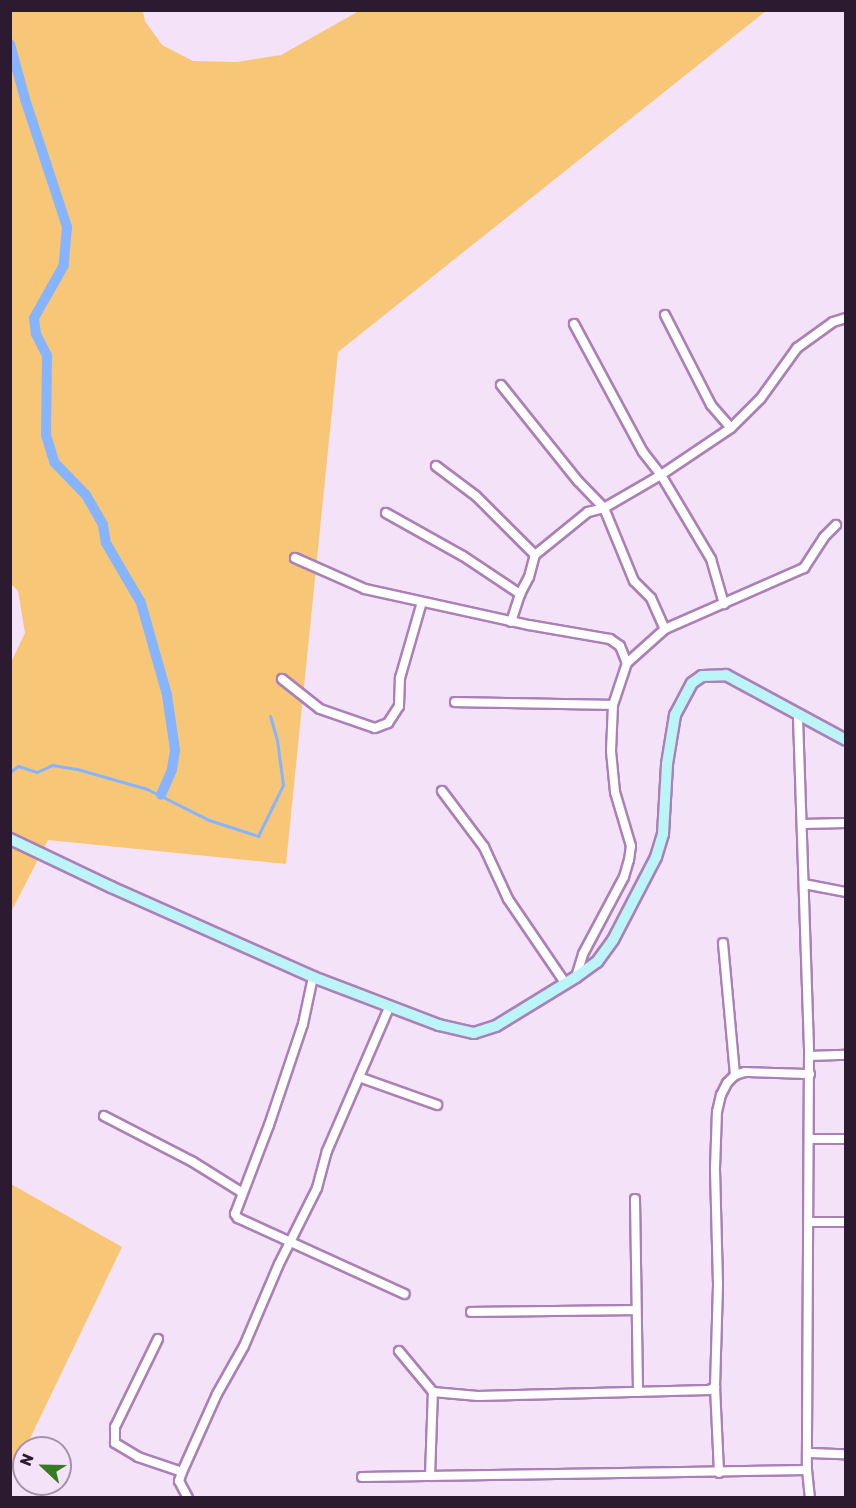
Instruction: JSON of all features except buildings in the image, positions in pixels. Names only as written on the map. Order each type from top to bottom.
[{"type":"main road","points":[[10,839],[111,887],[313,977],[389,1008],[454,1030],[474,1033],[496,1026],[576,977],[597,962],[613,940],[656,857],[663,834],[667,764],[675,715],[692,683],[702,676],[726,675],[798,717],[846,740]]},
{"type":"street","points":[[665,315],[711,405],[731,428]]},
{"type":"street","points":[[511,621],[520,594],[530,577],[535,555],[588,512],[604,508],[661,475],[731,428],[761,398],[797,348],[833,322],[846,318]]},
{"type":"street","points":[[574,324],[643,452],[661,475],[711,559],[724,604]]},
{"type":"street","points":[[501,384],[578,481],[604,508],[634,580],[651,598],[666,629]]},
{"type":"street","points":[[436,466],[476,496],[535,555]]},
{"type":"street","points":[[386,513],[463,556],[520,594]]},
{"type":"street","points":[[576,977],[583,954],[624,877],[630,853],[627,827],[615,792],[612,751],[613,705],[627,663],[666,629],[804,568],[824,537],[836,525]]},
{"type":"street","points":[[295,558],[365,589],[511,621],[610,639],[620,646],[627,663]]},
{"type":"street","points":[[282,679],[320,709],[375,728],[388,723],[399,706],[400,678],[422,602]]},
{"type":"street","points":[[455,702],[613,705]]},
{"type":"street","points":[[798,717],[810,1074],[807,1470],[810,1497]]},
{"type":"street","points":[[442,791],[484,847],[508,899],[565,983]]},
{"type":"street","points":[[802,824],[846,823]]},
{"type":"street","points":[[804,884],[846,892]]},
{"type":"street","points":[[723,943],[735,1075]]},
{"type":"street","points":[[313,977],[296,1047],[269,1125],[234,1209],[238,1218],[405,1294]]},
{"type":"street","points":[[188,1497],[179,1481],[182,1472],[217,1394],[244,1346],[279,1264],[317,1188],[327,1151],[389,1008]]},
{"type":"street","points":[[809,1056],[846,1055]]},
{"type":"street","points":[[718,1473],[715,1387],[718,1284],[717,1112],[724,1089],[735,1075],[745,1072],[810,1074]]},
{"type":"street","points":[[359,1077],[437,1105]]},
{"type":"street","points":[[104,1116],[194,1162],[241,1192]]},
{"type":"street","points":[[809,1139],[846,1138]]},
{"type":"street","points":[[635,1199],[638,1392]]},
{"type":"street","points":[[809,1222],[846,1222]]},
{"type":"street","points":[[471,1312],[636,1310]]},
{"type":"street","points":[[158,1339],[115,1427],[115,1443],[138,1457],[182,1472]]},
{"type":"street","points":[[399,1351],[433,1392],[430,1476]]},
{"type":"street","points":[[433,1392],[478,1396],[638,1392],[715,1387]]},
{"type":"street","points":[[808,1453],[846,1454]]},
{"type":"street","points":[[362,1477],[807,1470]]},
{"type":"shaded area","points":[[11,11],[143,11],[145,21],[162,45],[193,61],[237,62],[281,55],[359,11],[766,11],[338,352],[286,864],[48,840],[11,912],[11,662],[25,633],[18,591],[10,583]]},
{"type":"shaded area","points":[[11,1184],[122,1247],[31,1436],[12,1436],[11,1462]]},
{"type":"waterway","points":[[10,44],[25,99],[67,227],[64,265],[34,318],[36,334],[47,356],[46,435],[54,462],[86,495],[103,525],[106,543],[141,603],[167,695],[175,750],[172,770],[161,795]]},
{"type":"waterway","points":[[10,772],[18,766],[37,772],[52,765],[77,769],[147,789],[209,820],[258,836],[283,785],[277,740],[270,716]]}]
